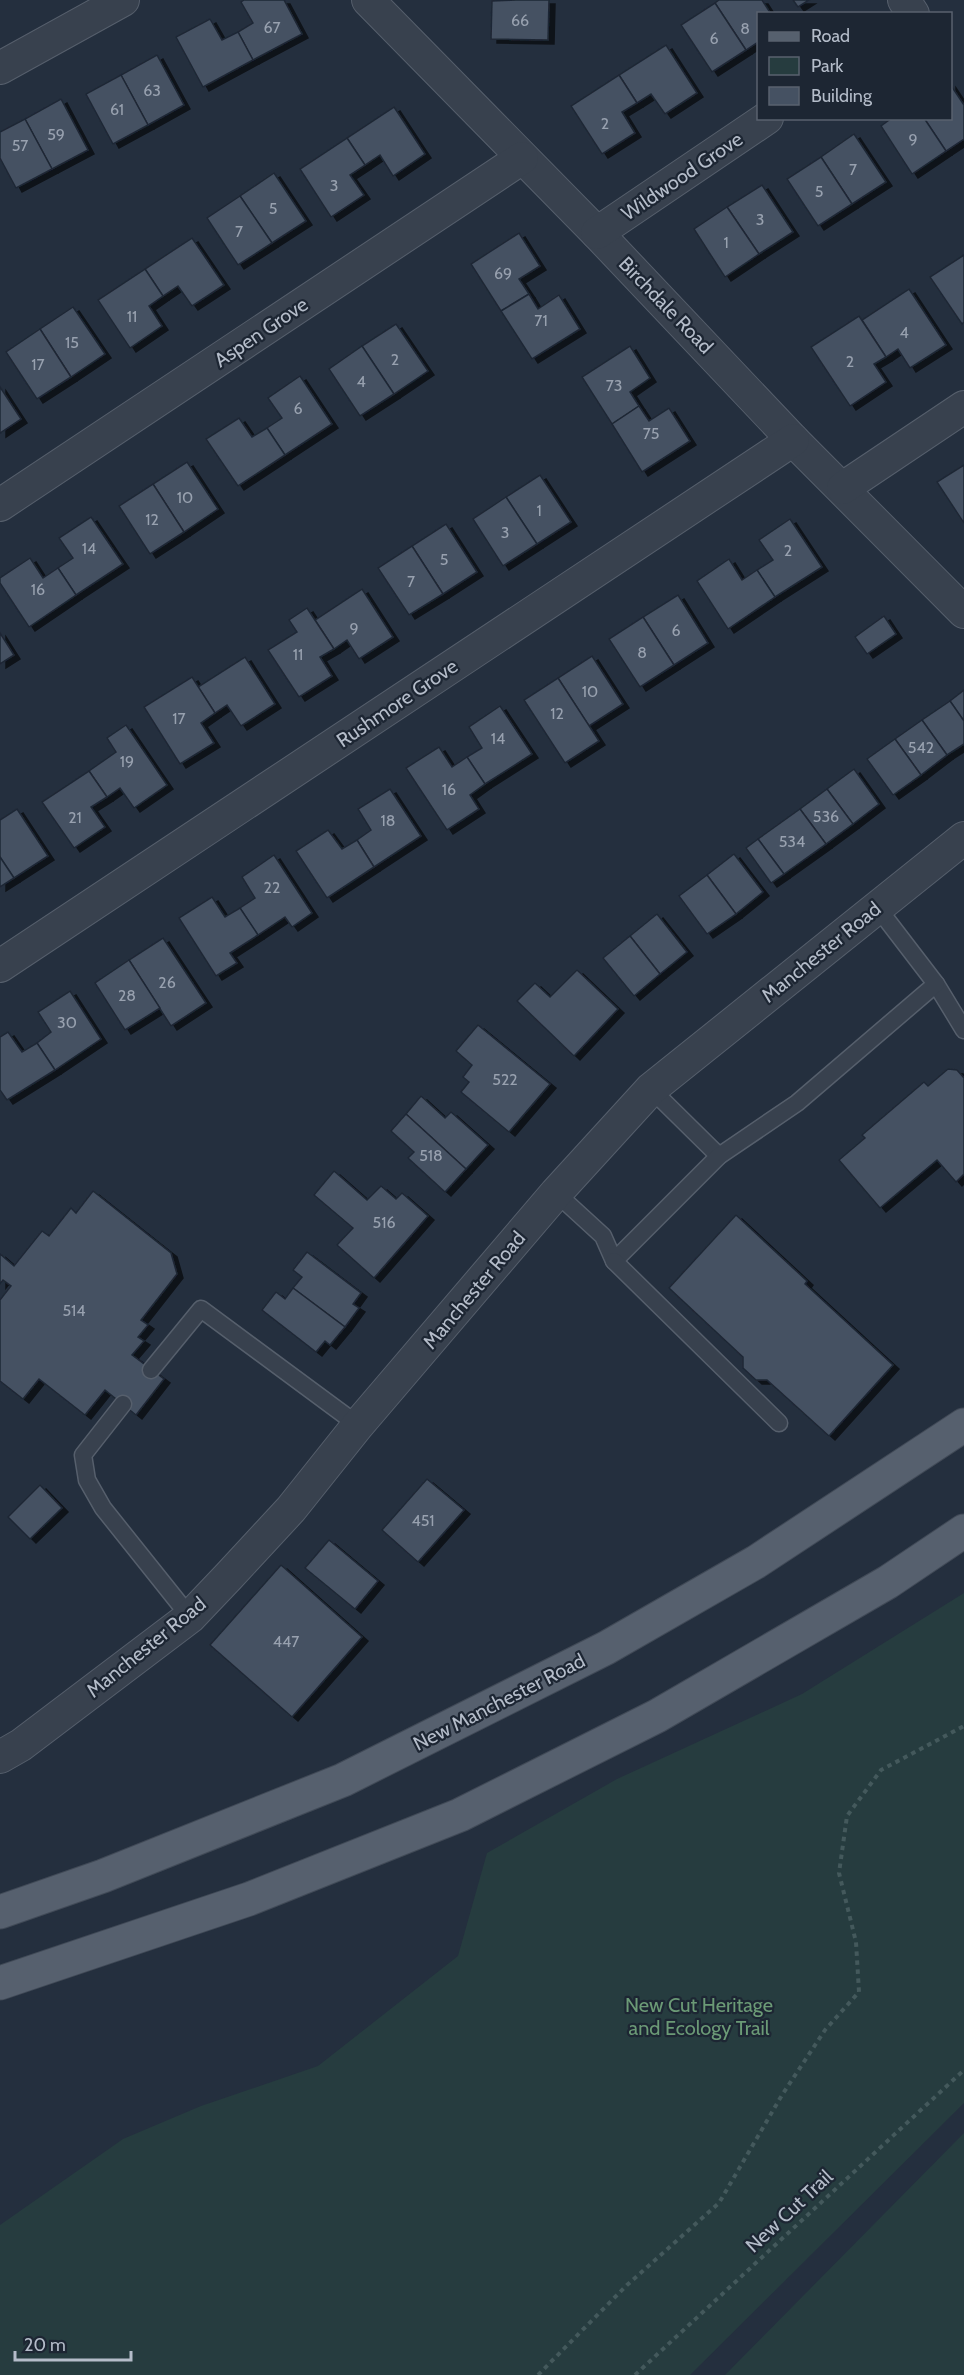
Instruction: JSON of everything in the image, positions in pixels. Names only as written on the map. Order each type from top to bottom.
[{"type":"main road","name":"New Manchester Road","points":[[0,1912],[103,1876],[343,1780],[596,1653],[756,1562],[964,1425]]},
{"type":"main road","points":[[0,1983],[249,1899],[460,1815],[657,1716],[888,1582],[964,1531]]},
{"type":"street","points":[[0,68],[123,0]]},
{"type":"street","name":"Birchdale Road","points":[[368,0],[597,233],[793,440],[964,612]]},
{"type":"street","name":"Wildwood Grove","points":[[597,233],[764,120]]},
{"type":"street","name":"Aspen Grove","points":[[0,505],[522,158]]},
{"type":"street","points":[[843,488],[964,407]]},
{"type":"street","name":"Rushmore Grove","points":[[0,966],[793,440]]},
{"type":"street","name":"Manchester Road","points":[[0,1757],[21,1745],[190,1617],[291,1509],[358,1425],[556,1194],[651,1089],[964,838]]},
{"type":"lane","points":[[877,907],[936,984],[964,1030]]},
{"type":"lane","points":[[614,1261],[719,1156],[797,1103],[936,984]]},
{"type":"lane","points":[[651,1089],[719,1156]]},
{"type":"lane","points":[[556,1194],[603,1236],[614,1261],[779,1423]]},
{"type":"lane","points":[[151,1370],[201,1309],[358,1425]]},
{"type":"lane","points":[[123,1404],[83,1455],[87,1480],[103,1508],[190,1617]]},
{"type":"path","points":[[538,2375],[627,2285],[719,2203],[782,2095],[825,2030],[859,1992],[856,1942],[839,1873],[847,1816],[881,1770],[964,1726]]},
{"type":"path","name":"New Cut Trail","points":[[635,2375],[964,2070]]},
{"type":"green space","name":"New Cut Heritage and Ecology Trail","points":[[964,1593],[964,2103],[690,2375],[0,2375],[0,2225],[123,2139],[201,2106],[318,2066],[458,1956],[487,1853],[617,1779],[802,1694]]},
{"type":"green space","points":[[964,2133],[964,2375],[725,2375]]},
{"type":"building","points":[[244,0],[284,0],[302,34],[253,60],[238,32],[253,23],[241,2]]},
{"type":"building","points":[[549,0],[548,40],[491,39],[492,1]]},
{"type":"building","points":[[719,0],[762,0],[770,12],[757,12],[757,43],[746,50],[715,3]]},
{"type":"building","points":[[793,0],[809,0],[798,7]]},
{"type":"building","points":[[715,3],[746,50],[712,72],[681,25]]},
{"type":"building","points":[[210,19],[222,40],[238,32],[253,60],[203,87],[176,37]]},
{"type":"building","points":[[666,45],[697,93],[665,114],[651,94],[637,103],[619,75]]},
{"type":"building","points":[[157,55],[184,105],[148,125],[121,75]]},
{"type":"building","points":[[121,75],[148,125],[113,144],[86,94]]},
{"type":"building","points":[[619,75],[637,103],[622,112],[635,133],[602,154],[571,106]]},
{"type":"building","points":[[952,87],[964,105],[964,139],[946,151],[925,120],[952,120]]},
{"type":"building","points":[[61,99],[88,150],[52,169],[25,119]]},
{"type":"building","points":[[394,107],[425,154],[393,176],[380,155],[365,165],[347,138]]},
{"type":"building","points":[[25,119],[52,169],[16,188],[0,158],[0,132]]},
{"type":"building","points":[[889,120],[925,120],[946,151],[912,174],[881,126]]},
{"type":"building","points":[[854,134],[886,182],[852,204],[821,157]]},
{"type":"building","points":[[347,138],[365,165],[350,175],[364,195],[331,217],[300,169]]},
{"type":"building","points":[[821,157],[852,204],[818,226],[787,179]]},
{"type":"building","points":[[274,173],[306,221],[272,243],[240,196]]},
{"type":"building","points":[[762,185],[793,232],[759,254],[727,207]]},
{"type":"building","points":[[240,196],[272,243],[238,265],[207,218]]},
{"type":"building","points":[[727,207],[759,254],[725,277],[694,229]]},
{"type":"building","points":[[519,233],[540,266],[519,279],[529,294],[501,311],[471,264]]},
{"type":"building","points":[[192,238],[224,285],[192,306],[178,286],[163,296],[145,269]]},
{"type":"building","points":[[964,255],[964,322],[962,324],[930,277]]},
{"type":"building","points":[[145,269],[163,296],[149,306],[162,326],[130,348],[98,300]]},
{"type":"building","points":[[909,289],[946,345],[910,368],[898,349],[886,357],[862,320]]},
{"type":"building","points":[[529,294],[538,309],[559,295],[580,329],[532,359],[501,311]]},
{"type":"building","points":[[73,307],[105,354],[71,377],[40,329]]},
{"type":"building","points":[[859,316],[886,357],[874,364],[886,382],[850,406],[811,347]]},
{"type":"building","points":[[396,324],[428,371],[394,394],[362,346]]},
{"type":"building","points":[[40,329],[71,377],[37,399],[6,352]]},
{"type":"building","points":[[362,346],[394,394],[360,416],[329,369]]},
{"type":"building","points":[[630,346],[650,378],[630,392],[639,406],[612,424],[582,377]]},
{"type":"building","points":[[300,376],[332,424],[285,455],[267,428],[282,418],[268,398]]},
{"type":"building","points":[[0,387],[21,419],[0,433]]},
{"type":"building","points":[[639,406],[649,421],[669,408],[690,441],[642,472],[612,424]]},
{"type":"building","points":[[239,418],[252,437],[267,428],[285,455],[238,486],[206,439]]},
{"type":"building","points":[[187,462],[218,509],[184,532],[153,484]]},
{"type":"building","points":[[964,465],[964,523],[937,482]]},
{"type":"building","points":[[540,475],[571,522],[537,544],[506,497]]},
{"type":"building","points":[[153,484],[184,532],[150,554],[119,506]]},
{"type":"building","points":[[506,497],[537,544],[503,566],[473,519]]},
{"type":"building","points":[[91,517],[123,564],[76,595],[58,568],[73,558],[59,538]]},
{"type":"building","points":[[790,519],[822,567],[775,597],[757,570],[773,560],[759,540]]},
{"type":"building","points":[[446,524],[477,572],[443,594],[412,546]]},
{"type":"building","points":[[412,546],[443,594],[409,615],[378,568]]},
{"type":"building","points":[[30,558],[43,578],[58,568],[76,595],[29,627],[0,583],[0,578]]},
{"type":"building","points":[[729,559],[742,580],[757,570],[775,597],[728,629],[697,581]]},
{"type":"building","points":[[362,589],[393,637],[359,659],[347,640],[334,649],[315,620]]},
{"type":"building","points":[[678,595],[708,643],[674,665],[643,617]]},
{"type":"building","points":[[307,608],[334,649],[320,657],[332,676],[299,697],[268,650],[297,632],[289,620]]},
{"type":"building","points":[[884,616],[896,634],[867,654],[855,637]]},
{"type":"building","points":[[643,617],[674,665],[640,687],[609,639]]},
{"type":"building","points":[[0,633],[14,655],[0,664]]},
{"type":"building","points":[[592,656],[623,704],[589,726],[558,678]]},
{"type":"building","points":[[245,657],[275,704],[241,726],[227,705],[215,713],[198,687]]},
{"type":"building","points":[[192,677],[215,713],[201,723],[214,743],[180,764],[144,707]]},
{"type":"building","points":[[558,678],[599,741],[565,763],[524,700]]},
{"type":"building","points":[[964,690],[964,721],[950,701]]},
{"type":"building","points":[[950,701],[964,721],[964,744],[947,755],[922,720]]},
{"type":"building","points":[[500,706],[532,754],[485,784],[467,757],[482,748],[469,727]]},
{"type":"building","points":[[922,720],[947,755],[921,775],[895,739]]},
{"type":"building","points":[[126,725],[167,785],[134,808],[120,788],[107,797],[89,771],[116,752],[107,738]]},
{"type":"building","points":[[895,739],[921,775],[893,795],[867,759]]},
{"type":"building","points":[[439,747],[452,767],[467,757],[485,784],[470,795],[479,809],[447,830],[406,768]]},
{"type":"building","points":[[854,769],[879,804],[853,824],[827,789]]},
{"type":"building","points":[[89,771],[107,797],[91,807],[105,827],[74,848],[42,802]]},
{"type":"building","points":[[390,789],[421,836],[374,867],[357,840],[371,830],[358,809]]},
{"type":"building","points":[[827,789],[853,824],[826,844],[800,809]]},
{"type":"building","points":[[17,809],[48,856],[14,878],[0,857],[0,820]]},
{"type":"building","points":[[800,809],[826,844],[784,874],[758,839]]},
{"type":"building","points":[[328,830],[342,849],[357,840],[374,867],[327,898],[296,851]]},
{"type":"building","points":[[758,839],[784,874],[771,883],[746,848]]},
{"type":"building","points":[[734,854],[763,892],[736,914],[707,875]]},
{"type":"building","points":[[274,855],[312,913],[292,927],[285,917],[258,935],[240,908],[255,898],[242,877]]},
{"type":"building","points":[[0,857],[14,878],[0,887]]},
{"type":"building","points":[[707,875],[736,914],[707,934],[679,896]]},
{"type":"building","points":[[212,897],[225,917],[240,908],[258,935],[230,953],[237,963],[216,976],[179,918]]},
{"type":"building","points":[[657,914],[687,952],[660,974],[630,936]]},
{"type":"building","points":[[630,936],[660,974],[634,996],[603,958]]},
{"type":"building","points":[[163,938],[206,1003],[171,1026],[129,960]]},
{"type":"building","points":[[129,960],[160,1008],[125,1030],[95,983]]},
{"type":"building","points":[[577,970],[618,1009],[574,1056],[517,1001],[535,983],[550,997]]},
{"type":"building","points":[[70,991],[101,1039],[55,1070],[37,1043],[51,1032],[38,1012]]},
{"type":"building","points":[[478,1025],[550,1084],[509,1132],[461,1092],[469,1082],[463,1077],[472,1065],[456,1051]]},
{"type":"building","points":[[8,1032],[22,1052],[37,1043],[55,1070],[7,1100],[0,1090],[0,1037]]},
{"type":"building","points":[[948,1069],[957,1070],[964,1078],[964,1174],[956,1182],[937,1160],[880,1208],[839,1160],[865,1138],[862,1135],[924,1082],[928,1086]]},
{"type":"building","points":[[421,1096],[445,1118],[451,1112],[488,1145],[466,1169],[406,1114]]},
{"type":"building","points":[[406,1114],[466,1169],[445,1192],[408,1158],[414,1152],[391,1131]]},
{"type":"building","points":[[334,1171],[367,1200],[381,1186],[396,1199],[402,1193],[428,1216],[374,1278],[337,1245],[353,1228],[314,1195]]},
{"type":"building","points":[[93,1191],[171,1253],[177,1274],[141,1320],[148,1325],[138,1337],[144,1341],[132,1355],[164,1379],[136,1415],[105,1390],[85,1415],[39,1379],[23,1399],[0,1381],[0,1300],[11,1286],[3,1280],[0,1284],[0,1254],[14,1266],[42,1231],[49,1236],[71,1208],[76,1213]]},
{"type":"building","points":[[736,1215],[807,1281],[805,1284],[893,1365],[829,1436],[767,1380],[756,1380],[743,1368],[743,1357],[669,1288]]},
{"type":"building","points":[[307,1252],[361,1293],[353,1304],[359,1308],[345,1327],[293,1288],[302,1277],[293,1270]]},
{"type":"building","points":[[293,1288],[345,1327],[330,1345],[325,1341],[316,1352],[262,1310],[276,1292],[285,1299]]},
{"type":"building","points":[[427,1479],[464,1510],[418,1562],[382,1530]]},
{"type":"building","points":[[40,1485],[62,1508],[30,1539],[8,1517]]},
{"type":"building","points":[[329,1540],[378,1581],[355,1609],[305,1568]]},
{"type":"building","points":[[281,1565],[362,1637],[292,1717],[210,1645]]}]
